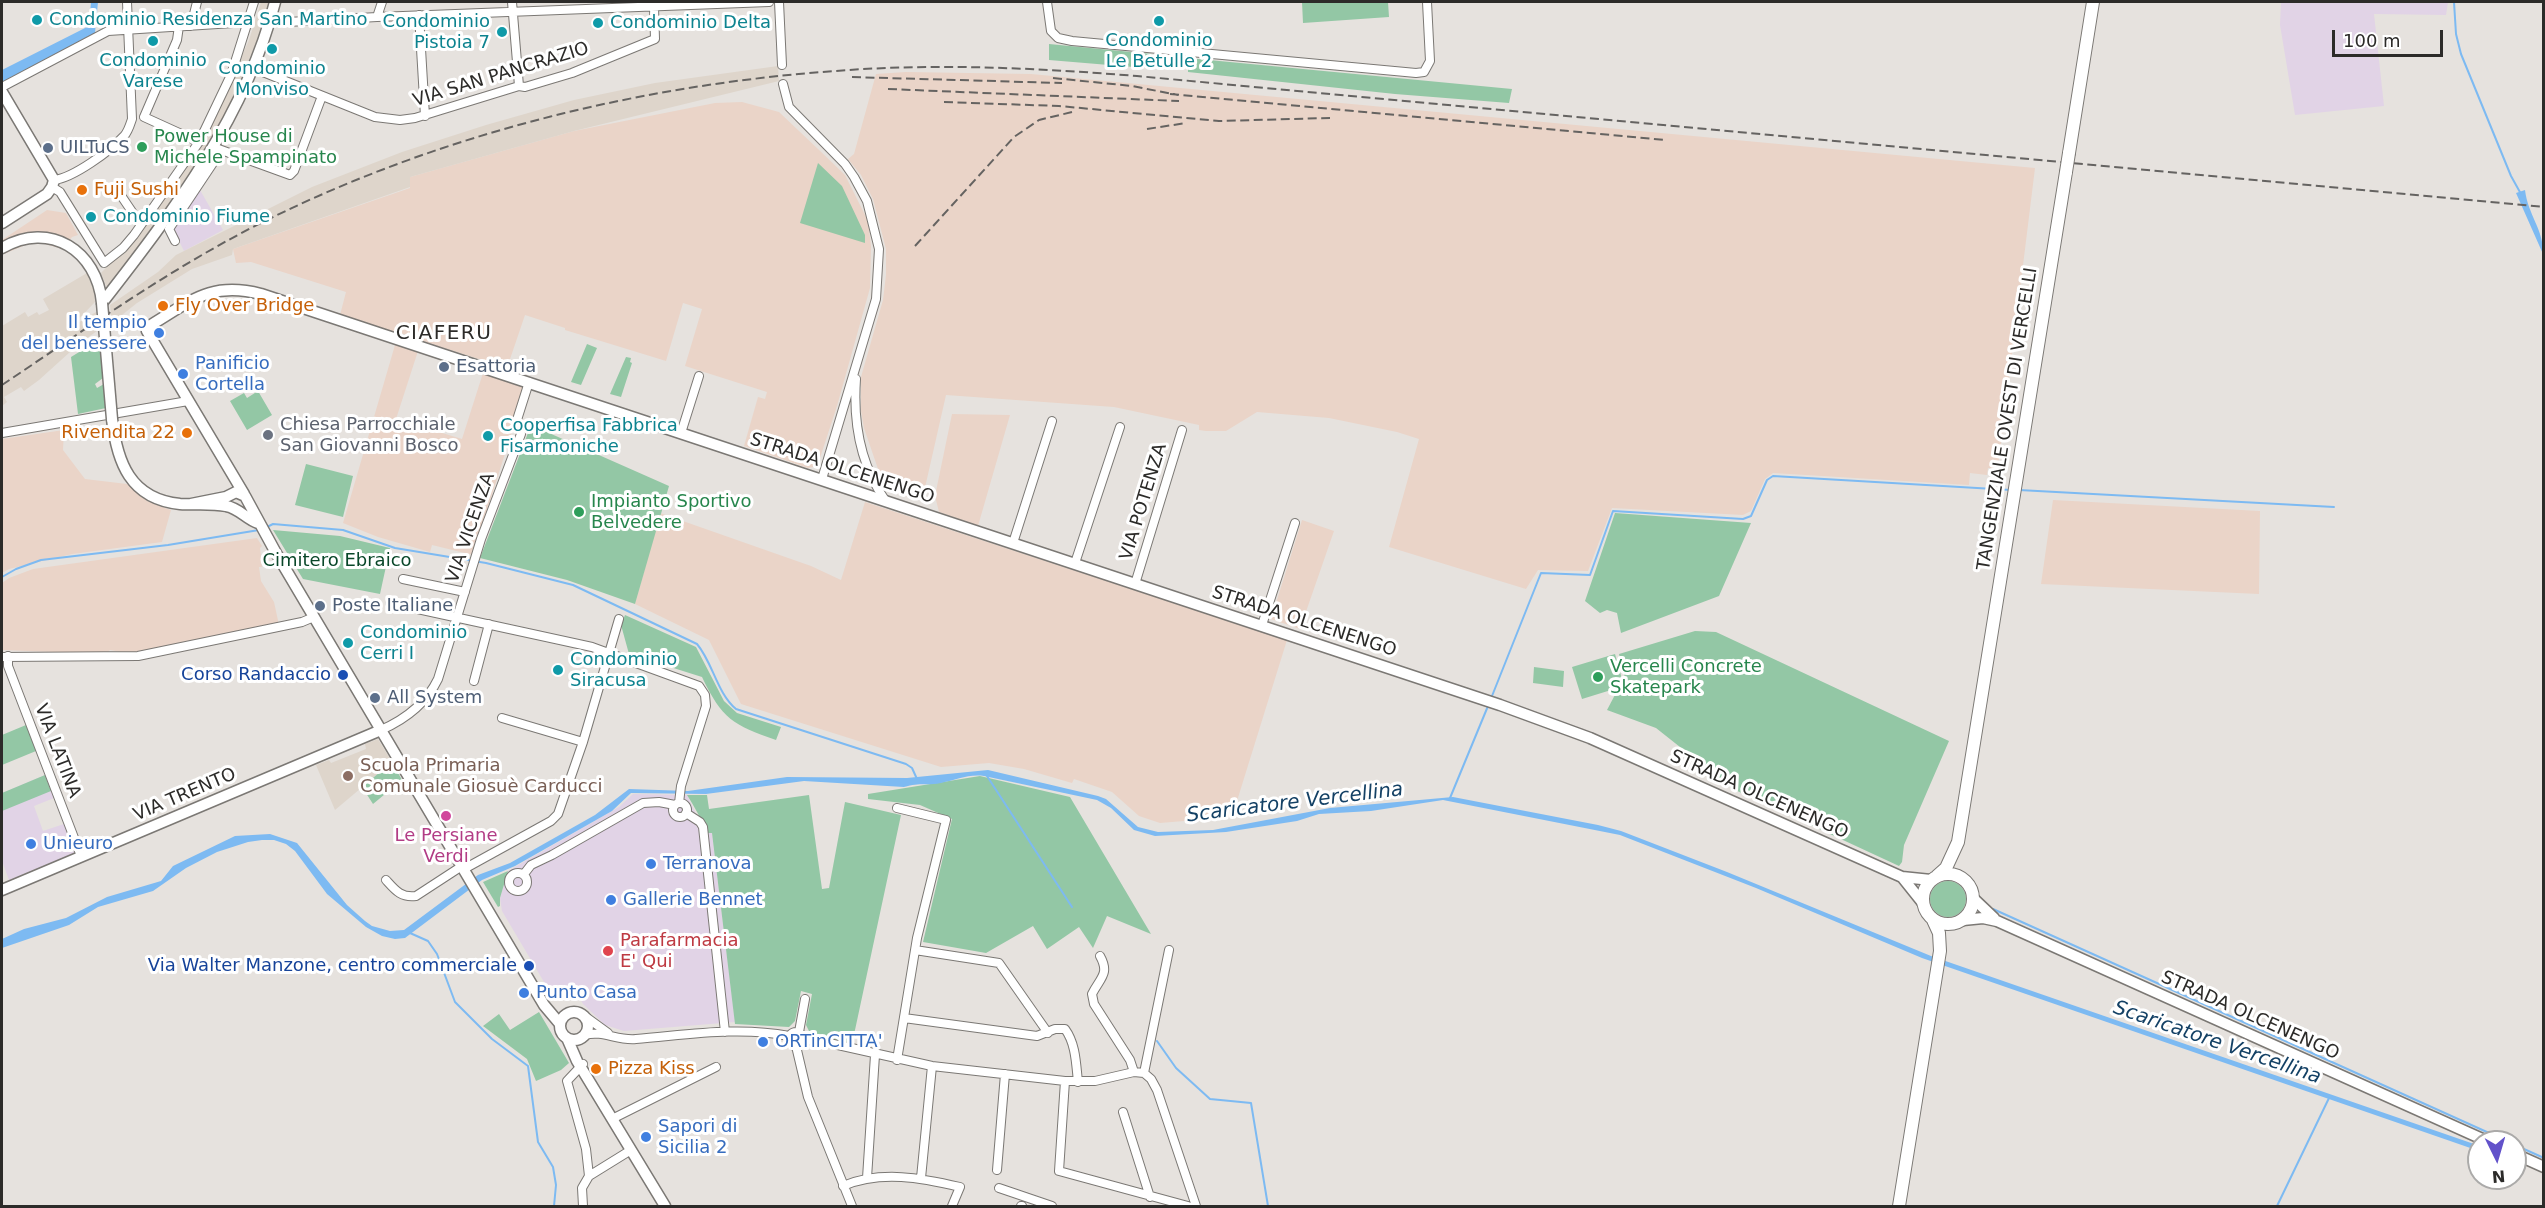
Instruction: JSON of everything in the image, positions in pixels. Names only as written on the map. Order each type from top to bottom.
[{"type":"main road","name":"TANGENZIALE OVEST DI VERCELLI","points":[[1966,881],[1959,862],[1958,842],[2093,2]]},
{"type":"main road","name":"TANGENZIALE OVEST DI VERCELLI","points":[[1934,878],[1946,868],[1958,842]]},
{"type":"main road","points":[[1899,1206],[1940,951],[1939,933],[1922,902],[1923,892],[1934,878],[1950,874],[1966,881],[1974,899],[1970,913],[1958,922],[1940,951]]},
{"type":"main road","points":[[1933,920],[1944,924],[1958,922]]},
{"type":"street","points":[[2,224],[42,198],[53,184],[75,172],[124,136],[132,119],[127,2]]},
{"type":"street","points":[[190,26],[197,2]]},
{"type":"street","points":[[249,22],[108,31],[2,90],[47,166],[53,184],[104,263],[123,248],[199,142],[231,75],[249,22],[254,2]]},
{"type":"street","points":[[175,241],[169,229],[217,149],[253,68],[270,23],[275,2]]},
{"type":"street","points":[[376,17],[382,2]]},
{"type":"street","points":[[512,2],[519,86]]},
{"type":"street","points":[[270,23],[652,5],[769,2]]},
{"type":"street","points":[[779,2],[782,65]]},
{"type":"street","points":[[1047,2],[1051,32],[1058,39],[1416,73],[1424,72],[1428,67],[1427,2]]},
{"type":"street","name":"VIA SAN PANCRAZIO","points":[[253,68],[385,120],[400,120],[425,116],[519,86],[525,87],[572,73],[655,39],[652,5]]},
{"type":"street","points":[[419,15],[425,116]]},
{"type":"street","points":[[144,117],[177,40],[179,26]]},
{"type":"street","points":[[783,84],[789,107],[845,164],[867,201],[876,229],[879,249],[876,299],[822,479]]},
{"type":"street","points":[[217,149],[290,175],[294,171],[322,96]]},
{"type":"street","points":[[132,119],[144,117],[199,142]]},
{"type":"street","points":[[102,303],[144,250],[217,149]]},
{"type":"street","points":[[120,194],[141,225]]},
{"type":"street","points":[[2,248],[21,239],[48,238],[68,245],[81,254],[92,268],[102,303],[112,419],[119,459],[134,482],[157,498],[170,502],[235,508],[245,505],[245,496]]},
{"type":"street","name":"STRADA OLCENENGO","points":[[188,401],[147,331],[151,325],[207,292],[244,290],[529,382],[1500,705],[1590,738],[1902,877],[1918,893],[1922,902]]},
{"type":"street","points":[[857,364],[855,390],[857,428],[862,456],[875,485],[885,500]]},
{"type":"street","points":[[681,434],[699,376]]},
{"type":"street","name":"VIA VICENZA","points":[[381,730],[399,722],[431,694],[445,663],[477,557],[480,539],[521,434],[516,423],[529,382]]},
{"type":"street","points":[[2,433],[188,401],[544,1005],[560,1024],[562,1033],[664,1206]]},
{"type":"street","points":[[1013,543],[1052,421]]},
{"type":"street","points":[[1075,563],[1120,427]]},
{"type":"street","name":"VIA POTENZA","points":[[1135,584],[1182,430]]},
{"type":"street","points":[[231,473],[229,502],[261,528]]},
{"type":"street","points":[[191,504],[239,492],[245,496]]},
{"type":"street","points":[[1262,626],[1295,523]]},
{"type":"street","points":[[403,579],[465,592]]},
{"type":"street","points":[[390,603],[592,647],[694,683],[703,690],[706,706],[678,801],[673,810],[681,817],[686,813],[700,822],[703,827],[725,1032]]},
{"type":"street","points":[[5,656],[138,656],[302,622],[314,617]]},
{"type":"street","points":[[386,880],[398,893],[408,897],[416,896],[468,875],[558,814],[583,742],[619,619]]},
{"type":"street","points":[[474,681],[489,624]]},
{"type":"street","name":"VIA LATINA","points":[[5,656],[81,856]]},
{"type":"street","points":[[502,718],[583,742]]},
{"type":"street","name":"VIA TRENTO","points":[[2,890],[381,730]]},
{"type":"street","points":[[524,874],[537,861],[552,855],[643,803],[678,801]]},
{"type":"street","points":[[897,808],[946,820],[915,950],[897,1060]]},
{"type":"street","name":"STRADA OLCENENGO","points":[[1902,877],[1934,878]]},
{"type":"street","name":"STRADA OLCENENGO","points":[[1974,899],[1997,921]]},
{"type":"street","name":"STRADA OLCENENGO","points":[[1958,922],[1983,918],[1997,921],[2467,1132]]},
{"type":"street","points":[[915,950],[999,963],[1048,1033]]},
{"type":"street","points":[[1144,1073],[1169,950]]},
{"type":"street","points":[[1100,956],[1105,964],[1105,972],[1092,994],[1094,1004],[1130,1060],[1134,1072]]},
{"type":"street","points":[[538,992],[553,1006],[568,1013],[578,1012],[611,1036]]},
{"type":"street","points":[[805,999],[799,1039],[808,1097],[852,1206]]},
{"type":"street","points":[[560,1024],[568,1013]]},
{"type":"street","points":[[582,1068],[580,1051],[589,1026],[586,1017]]},
{"type":"street","points":[[904,1018],[1037,1036],[1055,1029],[1065,1029],[1071,1036],[1078,1082]]},
{"type":"street","points":[[567,1038],[573,1040],[600,1033],[636,1039],[666,1035],[758,1031],[789,1036],[790,1043],[799,1039],[820,1041],[932,1066],[1065,1081],[1078,1082],[1134,1072],[1144,1073],[1151,1079],[1157,1090],[1196,1206]]},
{"type":"street","points":[[867,1178],[875,1055]]},
{"type":"street","points":[[921,1178],[932,1066]]},
{"type":"street","points":[[612,1119],[716,1067]]},
{"type":"street","points":[[582,1068],[567,1081],[584,1140],[589,1176]]},
{"type":"street","points":[[997,1170],[1005,1074]]},
{"type":"street","points":[[1065,1081],[1059,1171],[1188,1206]]},
{"type":"street","points":[[1123,1112],[1150,1197]]},
{"type":"street","points":[[583,1206],[582,1188],[589,1176],[631,1150]]},
{"type":"street","points":[[2527,1159],[2544,1167]]},
{"type":"street","points":[[843,1186],[867,1178],[921,1178],[960,1187],[952,1206]]},
{"type":"street","points":[[999,1188],[1052,1206]]},
{"type":"shaded area","points":[[261,2],[271,2],[267,16],[228,111],[210,145],[173,201],[110,286],[106,286],[101,273],[138,235],[199,150],[249,40]]},
{"type":"shaded area","points":[[2281,2],[2448,2],[2446,15],[2374,14],[2384,106],[2295,115],[2280,25]]},
{"type":"shaded area","points":[[778,66],[779,81],[574,131],[410,177],[410,187],[233,249],[232,255],[192,269],[137,303],[112,323],[110,305],[158,272],[176,255],[312,187],[402,152],[574,100],[655,83]]},
{"type":"shaded area","points":[[906,72],[1031,74],[2035,168],[1998,468],[1988,468],[1987,475],[1970,473],[1969,485],[1773,473],[1765,479],[1751,511],[1743,515],[1612,508],[1588,571],[1538,570],[1526,589],[1389,547],[1419,439],[1397,432],[1329,418],[1257,412],[1226,431],[1206,431],[1199,430],[1199,425],[1114,407],[946,395],[924,492],[908,497],[891,491],[878,469],[864,428],[861,411],[861,377],[883,300],[886,249],[873,199],[861,175],[848,159],[854,154],[876,74]]},
{"type":"shaded area","points":[[742,102],[779,112],[845,175],[868,221],[871,246],[870,288],[837,406],[819,461],[813,467],[808,468],[744,446],[758,397],[765,399],[767,392],[685,366],[702,309],[683,303],[666,361],[565,330],[565,328],[525,315],[507,368],[340,315],[346,292],[251,262],[236,263],[233,249],[410,188],[410,177],[574,131],[715,103]]},
{"type":"shaded area","points":[[200,190],[223,230],[184,251],[173,229]]},
{"type":"shaded area","points":[[47,210],[66,213],[78,235],[72,237],[62,249],[45,244],[28,244],[4,254],[2,240]]},
{"type":"shaded area","points":[[87,273],[94,291],[95,302],[71,327],[96,312],[97,331],[24,391],[21,387],[4,397],[7,402],[2,406],[2,326],[25,312],[28,317],[37,312],[39,315],[49,310],[43,299]]},
{"type":"shaded area","points":[[395,345],[418,351],[396,419],[462,439],[483,373],[526,387],[473,555],[432,545],[430,552],[378,537],[343,523]]},
{"type":"shaded area","points":[[952,414],[1010,415],[978,526],[939,512],[935,496]]},
{"type":"shaded area","points":[[64,430],[63,450],[85,479],[127,484],[147,501],[171,510],[162,542],[72,554],[9,569],[2,573],[2,439]]},
{"type":"shaded area","points":[[2053,500],[2260,511],[2259,594],[2041,584]]},
{"type":"shaded area","points":[[865,502],[1287,640],[1232,817],[1160,823],[1139,816],[1112,792],[1074,779],[1072,783],[1024,769],[989,763],[941,767],[741,704],[709,640],[635,604],[660,513],[811,566],[841,580]]},
{"type":"shaded area","points":[[1302,520],[1334,531],[1300,629],[1271,619]]},
{"type":"shaded area","points":[[257,538],[262,546],[260,548],[262,567],[259,567],[261,581],[274,602],[279,625],[138,655],[110,650],[106,654],[2,650],[2,583],[9,578],[33,569]]},
{"type":"shaded area","name":"Scuola Primaria Comunale Giosuè Carducci","points":[[378,739],[392,762],[335,810],[316,765],[329,760],[331,763],[366,749],[365,744]]},
{"type":"shaded area","points":[[45,775],[54,798],[34,806],[43,831],[64,824],[74,853],[9,880],[2,861],[2,793]]},
{"type":"shaded area","points":[[633,794],[687,795],[696,814],[712,833],[735,1022],[624,1031],[605,1025],[583,1004],[578,995],[568,999],[555,992],[544,982],[502,911],[500,898],[508,871],[619,807]]},
{"type":"green space","points":[[1302,2],[1388,2],[1389,17],[1303,23]]},
{"type":"green space","points":[[1049,44],[1152,54],[1158,60],[1157,69],[1049,60]]},
{"type":"green space","points":[[1188,58],[1512,89],[1509,103],[1395,94],[1188,72]]},
{"type":"green space","points":[[818,163],[842,186],[865,235],[865,243],[800,223]]},
{"type":"green space","points":[[94,343],[97,347],[100,345],[103,378],[95,384],[97,388],[104,384],[106,408],[78,414],[71,357]]},
{"type":"green space","points":[[587,344],[597,348],[581,385],[571,382]]},
{"type":"green space","points":[[626,357],[631,358],[632,363],[621,397],[610,394]]},
{"type":"green space","points":[[258,391],[272,415],[247,430],[230,401],[244,393],[247,398]]},
{"type":"green space","name":"Impianto Sportivo Belvedere","points":[[531,425],[669,486],[635,604],[567,580],[480,558]]},
{"type":"green space","points":[[306,464],[353,476],[343,517],[295,505]]},
{"type":"green space","points":[[1615,513],[1751,523],[1719,596],[1621,633],[1617,613],[1607,610],[1600,613],[1585,601]]},
{"type":"green space","name":"Cimitero Ebraico","points":[[273,530],[340,536],[390,548],[380,594],[303,579]]},
{"type":"green space","points":[[625,615],[696,647],[724,701],[737,713],[781,727],[776,740],[749,730],[730,719],[716,702],[702,677],[629,654],[621,625]]},
{"type":"green space","points":[[1695,631],[1716,632],[1949,741],[1904,845],[1902,862],[1899,866],[1733,789],[1656,728],[1607,710],[1617,691],[1627,686],[1619,654]]},
{"type":"green space","name":"Vercelli Concrete Skatepark","points":[[1615,654],[1624,686],[1582,699],[1572,667]]},
{"type":"green space","points":[[1534,667],[1564,671],[1563,687],[1533,683]]},
{"type":"green space","points":[[26,725],[36,751],[2,765],[2,735]]},
{"type":"green space","points":[[392,762],[402,780],[373,804],[362,787]]},
{"type":"green space","points":[[45,775],[51,791],[2,811],[2,793]]},
{"type":"green space","points":[[980,776],[1070,797],[1151,934],[1107,916],[1093,948],[1079,927],[1047,949],[1033,926],[986,953],[923,942],[952,819],[920,805],[868,799],[868,794]]},
{"type":"green space","points":[[687,795],[707,795],[709,809],[809,795],[822,889],[829,888],[845,802],[901,815],[852,1044],[810,1033],[806,1025],[812,994],[801,991],[795,1021],[789,1027],[735,1024],[712,833],[707,833]]},
{"type":"green space","points":[[508,871],[500,906],[498,907],[483,882]]},
{"type":"green space","points":[[1948,881],[1961,886],[1966,899],[1961,912],[1948,917],[1935,912],[1930,899],[1935,886]]},
{"type":"green space","points":[[539,1012],[569,1063],[561,1070],[536,1081],[527,1059],[483,1026],[499,1014],[510,1030]]},
{"type":"water","points":[[91,2],[98,2],[95,33],[2,82],[2,70],[89,26]]},
{"type":"water","points":[[2525,190],[2541,237],[2543,254],[2516,193]]},
{"type":"water","points":[[988,770],[1098,796],[1106,799],[1138,827],[1158,832],[1213,830],[1330,808],[1453,797],[1598,825],[1621,831],[1727,872],[1931,956],[2467,1142],[2467,1147],[1922,958],[1756,888],[1620,835],[1443,800],[1371,811],[1319,814],[1297,821],[1226,832],[1155,836],[1134,830],[1111,808],[1097,800],[984,776],[904,787],[804,781],[706,794],[631,793],[612,811],[515,866],[482,880],[405,938],[395,939],[382,936],[366,927],[327,894],[295,851],[286,844],[274,840],[262,840],[217,852],[186,868],[153,891],[98,907],[69,925],[2,948],[2,939],[24,929],[66,918],[107,897],[161,881],[173,866],[235,836],[270,834],[297,843],[347,905],[365,921],[372,926],[390,931],[404,930],[478,875],[510,863],[595,815],[629,789],[688,791],[787,777],[907,778]]},
{"type":"waterway","points":[[2454,2],[2456,34],[2461,54],[2511,176],[2521,194]]},
{"type":"waterway","points":[[1492,696],[1541,573],[1590,575],[1613,511],[1743,519],[1751,516],[1767,480],[1773,476],[2011,490]]},
{"type":"waterway","points":[[2019,490],[2334,507]]},
{"type":"waterway","points":[[267,527],[273,524],[343,530],[395,548],[486,563],[573,585],[697,644],[724,695],[736,709],[906,764],[912,768],[917,779]]},
{"type":"waterway","points":[[2,577],[41,560],[168,545],[259,530]]},
{"type":"waterway","name":"Scaricatore Vercellina","points":[[1450,798],[1488,706]]},
{"type":"waterway","points":[[987,776],[1072,907]]},
{"type":"waterway","points":[[1993,909],[2482,1130]]},
{"type":"waterway","points":[[410,933],[428,941],[437,954],[455,1002],[492,1039],[528,1066],[538,1142],[553,1167],[556,1185],[554,1206]]},
{"type":"waterway","points":[[1157,1041],[1176,1068],[1210,1099],[1251,1103],[1268,1206]]},
{"type":"waterway","points":[[2277,1206],[2329,1098]]},
{"type":"waterway","points":[[2527,1150],[2544,1158]]},
{"type":"railway","points":[[2,385],[166,276],[234,237],[336,189],[404,162],[474,138],[617,101],[689,88],[835,71],[911,67],[986,68],[1137,76],[2544,207]]},
{"type":"railway","points":[[852,77],[1062,83]]},
{"type":"railway","points":[[1053,78],[1132,86],[1178,95]]},
{"type":"railway","points":[[888,89],[1179,101]]},
{"type":"railway","points":[[1170,94],[1665,140]]},
{"type":"railway","points":[[944,102],[1059,106],[1219,121],[1330,118]]},
{"type":"railway","points":[[915,246],[1014,137],[1039,120],[1072,112]]},
{"type":"railway","points":[[1147,129],[1186,123]]},
{"type":"place","name":"Condominio Residenza San Martino","points":[[37,20]]},
{"type":"place","name":"Condominio Le Betulle 2","points":[[1159,21]]},
{"type":"place","name":"Condominio Delta","points":[[598,23]]},
{"type":"place","name":"Condominio Pistoia 7","points":[[502,32]]},
{"type":"place","name":"Condominio Varese","points":[[153,41]]},
{"type":"place","name":"Condominio Monviso","points":[[272,49]]},
{"type":"place","name":"Power House di Michele Spampinato","points":[[142,147]]},
{"type":"place","name":"UILTuCS","points":[[48,148]]},
{"type":"place","name":"Fuji Sushi","points":[[82,190]]},
{"type":"place","name":"Condominio Fiume","points":[[91,217]]},
{"type":"place","name":"Fly Over Bridge","points":[[163,306]]},
{"type":"place","name":"Il tempio del benessere","points":[[159,333]]},
{"type":"place","name":"Esattoria","points":[[444,367]]},
{"type":"place","name":"Panificio Cortella","points":[[183,374]]},
{"type":"place","name":"Rivendita 22","points":[[187,433]]},
{"type":"place","name":"Chiesa Parrocchiale San Giovanni Bosco","points":[[268,435]]},
{"type":"place","name":"Cooperfisa Fabbrica Fisarmoniche","points":[[488,436]]},
{"type":"place","name":"Impianto Sportivo Belvedere","points":[[579,512]]},
{"type":"place","name":"Poste Italiane","points":[[320,606]]},
{"type":"place","name":"Condominio Cerri I","points":[[348,643]]},
{"type":"place","name":"Condominio Siracusa","points":[[558,670]]},
{"type":"place","name":"Corso Randaccio","points":[[343,675]]},
{"type":"place","name":"Vercelli Concrete Skatepark","points":[[1598,677]]},
{"type":"place","name":"All System","points":[[375,698]]},
{"type":"place","name":"Scuola Primaria Comunale Giosuè Carducci","points":[[348,776]]},
{"type":"place","name":"Le Persiane Verdi","points":[[446,816]]},
{"type":"place","name":"Unieuro","points":[[31,844]]},
{"type":"place","name":"Terranova","points":[[651,864]]},
{"type":"place","name":"Gallerie Bennet","points":[[611,900]]},
{"type":"place","name":"Parafarmacia E' Qui","points":[[608,951]]},
{"type":"place","name":"Via Walter Manzone, centro commerciale","points":[[529,966]]},
{"type":"place","name":"Punto Casa","points":[[524,993]]},
{"type":"place","name":"ORTinCITTA'","points":[[763,1042]]},
{"type":"place","name":"Pizza Kiss","points":[[596,1069]]},
{"type":"place","name":"Sapori di Sicilia 2","points":[[646,1137]]},
{"type":"district","name":"CIAFERU","points":[[444,334]]}]
